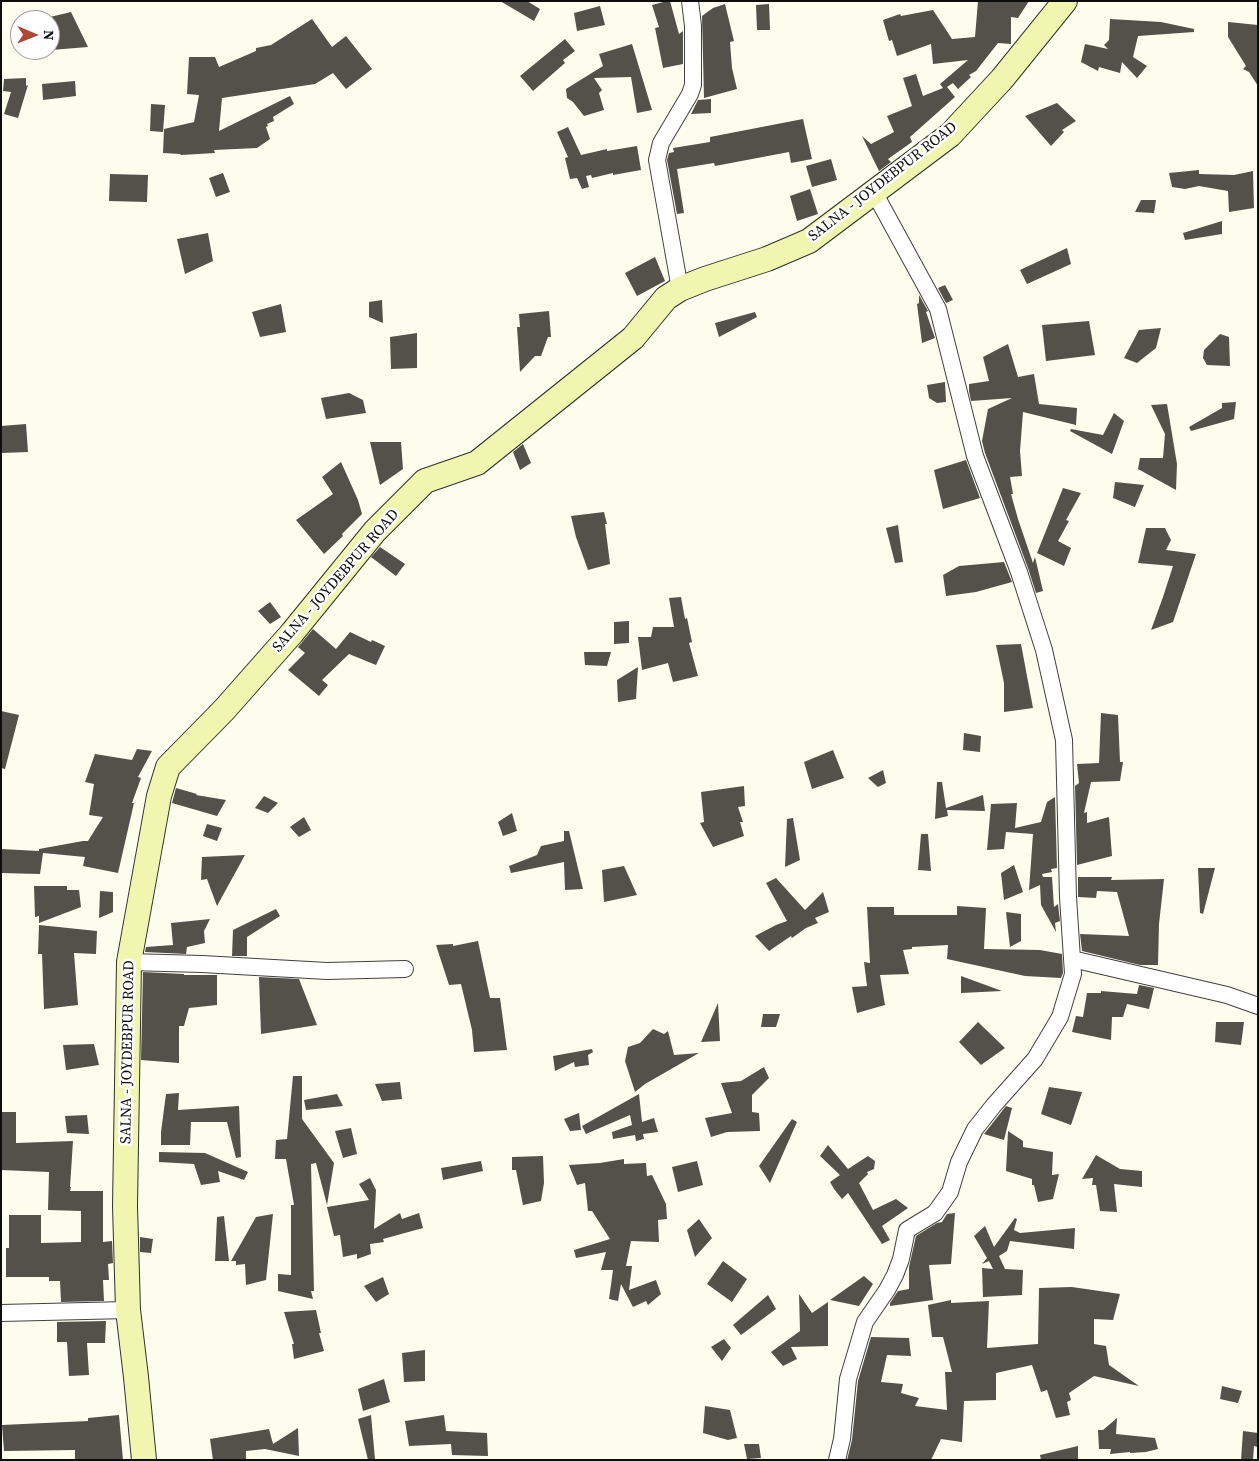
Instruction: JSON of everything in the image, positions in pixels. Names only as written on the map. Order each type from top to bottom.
[{"type":"main road","name":"SALNA - JOYDEBPUR ROAD","points":[[144,1460],[128,1310],[125,1206],[129,962],[159,796],[168,767],[224,710],[292,633],[375,531],[425,481],[477,463],[633,338],[666,298],[680,289],[766,259],[809,241],[950,135],[1002,79],[1065,1]]},
{"type":"street","points":[[680,289],[658,160],[661,143],[690,94],[693,85],[693,26],[690,1]]},
{"type":"street","points":[[837,1460],[842,1439],[848,1380],[865,1322],[895,1275],[901,1259],[907,1230],[935,1213],[950,1192],[959,1162],[975,1129],[1035,1059],[1060,1017],[1073,974],[1068,897],[1064,740],[1044,650],[1019,572],[975,456],[938,309],[874,192]]},
{"type":"street","points":[[1072,959],[1227,995],[1258,1006]]},
{"type":"street","points":[[129,962],[327,971],[405,969]]},
{"type":"street","points":[[1,1313],[128,1310]]},
{"type":"building","points":[[500,1],[527,1],[540,9],[534,21]]},
{"type":"building","points":[[670,1],[679,34],[683,31],[683,64],[663,68],[655,28],[659,27],[652,5]]},
{"type":"building","points":[[978,1],[1029,1],[1018,18],[1011,17],[1011,44],[998,43],[976,71],[969,75],[971,77],[958,89],[953,83],[947,87],[955,97],[910,137],[912,142],[888,159],[891,162],[879,171],[862,136],[871,144],[894,132],[887,116],[912,106],[903,78],[916,74],[923,96],[943,88],[940,84],[968,60],[933,64],[931,44],[897,56],[892,40],[889,41],[883,20],[900,14],[901,16],[933,10],[952,39],[975,37]]},
{"type":"building","points":[[725,4],[734,41],[730,42],[732,68],[737,89],[704,98],[702,16],[713,8]]},
{"type":"building","points":[[769,4],[770,30],[757,30],[756,5]]},
{"type":"building","points":[[600,6],[605,25],[577,31],[574,13]]},
{"type":"building","points":[[71,12],[88,47],[60,49],[60,15]]},
{"type":"building","points":[[312,19],[332,47],[346,36],[372,69],[346,89],[333,73],[315,84],[222,98],[219,131],[290,96],[294,104],[273,117],[274,121],[267,124],[268,126],[266,127],[270,139],[257,148],[214,150],[215,153],[181,155],[163,153],[164,129],[194,122],[199,95],[187,94],[189,57],[215,57],[219,67],[256,51],[256,48],[271,45]]},
{"type":"building","points":[[1110,19],[1161,22],[1194,29],[1194,32],[1138,36],[1133,57],[1147,66],[1137,78],[1122,62],[1120,73],[1099,67],[1098,71],[1081,62],[1085,44],[1108,49],[1104,45],[1109,40]]},
{"type":"building","points":[[1228,22],[1258,25],[1258,86],[1249,72],[1243,69],[1246,66],[1228,37]]},
{"type":"building","points":[[565,39],[575,51],[563,60],[565,63],[533,91],[520,76]]},
{"type":"building","points":[[632,44],[652,110],[637,113],[631,77],[594,78],[602,90],[599,93],[604,110],[584,116],[573,102],[567,98],[566,89],[603,66],[599,54]]},
{"type":"building","points":[[26,78],[26,86],[28,85],[18,118],[4,114],[11,92],[3,91],[4,79]]},
{"type":"building","points":[[75,81],[76,96],[43,100],[42,84]]},
{"type":"building","points":[[711,99],[711,113],[691,114],[698,100]]},
{"type":"building","points":[[1057,103],[1076,121],[1062,130],[1064,132],[1051,146],[1025,116]]},
{"type":"building","points":[[151,104],[165,105],[163,132],[150,131]]},
{"type":"building","points":[[803,119],[812,159],[791,163],[789,152],[715,166],[714,163],[677,169],[684,213],[677,214],[667,160],[669,153],[674,152],[673,148],[710,142],[710,137]]},
{"type":"building","points":[[568,127],[581,155],[607,149],[607,151],[637,146],[641,170],[613,175],[613,173],[592,178],[591,175],[586,176],[589,187],[582,189],[577,178],[570,179],[565,158],[568,157],[557,132]]},
{"type":"building","points":[[831,159],[837,180],[812,187],[806,166]]},
{"type":"building","points":[[1199,170],[1199,174],[1234,175],[1253,171],[1254,208],[1229,212],[1228,191],[1199,186],[1185,189],[1172,187],[1169,173]]},
{"type":"building","points":[[223,173],[230,192],[216,197],[209,178]]},
{"type":"building","points":[[110,174],[148,175],[147,202],[109,201]]},
{"type":"building","points":[[810,189],[818,214],[797,221],[790,196]]},
{"type":"building","points":[[1141,200],[1156,200],[1154,213],[1135,212]]},
{"type":"building","points":[[1222,221],[1222,234],[1185,240],[1183,233]]},
{"type":"building","points":[[208,233],[213,261],[185,274],[177,239]]},
{"type":"building","points":[[1067,248],[1071,264],[1027,284],[1020,270]]},
{"type":"building","points":[[655,257],[665,281],[637,296],[625,273]]},
{"type":"building","points":[[945,285],[953,300],[946,303],[938,288]]},
{"type":"building","points":[[919,295],[928,311],[926,312],[935,338],[922,343],[917,304],[919,303]]},
{"type":"building","points":[[382,300],[383,323],[369,317],[369,302]]},
{"type":"building","points":[[281,304],[286,332],[260,337],[252,312]]},
{"type":"building","points":[[549,311],[551,337],[548,337],[541,356],[535,356],[520,372],[517,327],[520,327],[519,314]]},
{"type":"building","points":[[755,312],[757,317],[719,337],[715,323]]},
{"type":"building","points":[[1089,321],[1095,355],[1046,361],[1042,325]]},
{"type":"building","points":[[1161,328],[1156,348],[1137,363],[1124,358],[1139,330]]},
{"type":"building","points":[[417,333],[417,368],[391,369],[390,337]]},
{"type":"building","points":[[1220,334],[1229,337],[1230,366],[1207,365],[1203,358],[1204,350]]},
{"type":"building","points":[[1008,344],[1018,377],[1034,374],[1039,404],[1077,408],[1076,425],[1023,412],[1020,451],[1022,476],[1010,477],[1013,494],[1011,494],[1033,563],[1035,557],[1043,591],[1036,593],[982,441],[988,409],[1012,398],[971,401],[969,391],[969,384],[989,381],[983,357]]},
{"type":"building","points":[[945,382],[946,402],[937,403],[929,398],[927,385]]},
{"type":"building","points":[[349,393],[363,400],[366,413],[326,419],[321,398]]},
{"type":"building","points":[[1236,402],[1234,419],[1191,431],[1189,427],[1222,408],[1222,403]]},
{"type":"building","points":[[1167,404],[1177,464],[1176,490],[1138,469],[1140,458],[1163,458],[1165,434],[1151,405]]},
{"type":"building","points":[[1114,413],[1124,421],[1112,454],[1070,431],[1071,429],[1103,435]]},
{"type":"building","points":[[26,424],[28,452],[1,453],[1,426]]},
{"type":"building","points":[[370,442],[401,442],[403,469],[380,485]]},
{"type":"building","points":[[523,444],[531,463],[520,470],[513,452]]},
{"type":"building","points":[[966,460],[980,498],[943,509],[934,470]]},
{"type":"building","points":[[341,462],[358,500],[362,514],[324,554],[296,520],[333,494],[322,477]]},
{"type":"building","points":[[1115,482],[1144,485],[1135,507],[1113,498]]},
{"type":"building","points":[[1063,488],[1081,493],[1066,520],[1069,521],[1058,541],[1071,548],[1064,566],[1037,553]]},
{"type":"building","points":[[604,512],[607,524],[605,524],[610,564],[588,570],[576,537],[571,516]]},
{"type":"building","points":[[898,525],[903,562],[895,563],[886,528]]},
{"type":"building","points":[[1146,528],[1165,528],[1171,540],[1166,550],[1196,554],[1173,622],[1151,630],[1173,566],[1138,563]]},
{"type":"building","points":[[380,547],[405,564],[396,576],[371,557]]},
{"type":"building","points":[[1004,562],[1012,582],[976,592],[946,596],[943,575],[959,566]]},
{"type":"building","points":[[681,597],[692,642],[689,643],[698,676],[673,682],[668,663],[642,670],[638,637],[651,637],[653,627],[674,627],[669,598]]},
{"type":"building","points":[[270,602],[281,617],[270,624],[258,611]]},
{"type":"building","points":[[629,621],[629,643],[614,644],[614,622]]},
{"type":"building","points":[[313,629],[336,649],[350,632],[385,646],[376,665],[349,654],[322,680],[328,685],[319,696],[288,670],[305,653],[298,647]]},
{"type":"building","points":[[1021,644],[1033,708],[1004,712],[1004,683],[996,645]]},
{"type":"building","points":[[584,652],[611,652],[607,666],[585,665]]},
{"type":"building","points":[[638,667],[636,699],[618,702],[617,680]]},
{"type":"building","points":[[1,711],[19,715],[5,769],[1,768]]},
{"type":"building","points":[[1101,713],[1118,715],[1120,762],[1123,762],[1120,781],[1091,782],[1084,813],[1087,812],[1087,823],[1109,817],[1112,856],[1077,865],[1075,786],[1079,783],[1077,764],[1099,763]]},
{"type":"building","points":[[964,733],[981,736],[980,752],[963,750]]},
{"type":"building","points":[[137,749],[152,751],[138,777],[141,778],[132,803],[134,803],[118,873],[83,866],[85,857],[43,853],[40,874],[1,873],[1,849],[39,851],[39,849],[88,841],[103,817],[89,815],[94,784],[85,782],[95,754],[132,760]]},
{"type":"building","points":[[833,750],[844,778],[812,789],[804,762]]},
{"type":"building","points":[[883,770],[886,783],[878,787],[868,778]]},
{"type":"building","points":[[937,782],[942,782],[946,808],[983,795],[985,811],[947,810],[948,816],[935,819]]},
{"type":"building","points":[[744,786],[745,806],[738,807],[743,822],[740,822],[744,836],[713,847],[700,823],[704,822],[701,792]]},
{"type":"building","points":[[176,788],[196,795],[226,800],[217,816],[172,803]]},
{"type":"building","points":[[264,796],[278,803],[268,813],[255,808]]},
{"type":"building","points":[[1055,797],[1057,868],[1051,869],[1052,872],[1042,874],[1043,877],[1052,877],[1054,907],[1058,904],[1060,921],[1055,923],[1056,932],[1041,905],[1040,885],[1029,890],[1033,834],[1006,832],[1004,849],[987,850],[991,804],[1017,803],[1015,828],[1041,822],[1047,802]]},
{"type":"building","points":[[512,813],[517,831],[503,836],[498,822]]},
{"type":"building","points":[[304,817],[311,830],[299,837],[290,827]]},
{"type":"building","points":[[793,818],[800,860],[785,867],[787,819]]},
{"type":"building","points":[[207,824],[222,828],[217,841],[203,836]]},
{"type":"building","points":[[564,831],[569,831],[583,889],[565,890],[564,862],[511,873],[509,866],[537,855],[541,846],[564,841]]},
{"type":"building","points":[[921,834],[928,834],[931,871],[918,870]]},
{"type":"building","points":[[245,855],[217,906],[207,879],[201,880],[202,857]]},
{"type":"building","points":[[1014,865],[1023,892],[1004,900],[1001,873]]},
{"type":"building","points":[[624,866],[637,895],[604,902],[602,870]]},
{"type":"building","points":[[1198,868],[1215,868],[1203,914],[1200,913]]},
{"type":"building","points":[[1078,877],[1112,877],[1111,880],[1164,879],[1159,924],[1158,965],[1140,965],[1082,951],[1080,934],[1129,936],[1117,892],[1097,891],[1096,898],[1078,897]]},
{"type":"building","points":[[776,878],[805,910],[823,892],[829,912],[815,918],[818,923],[806,928],[792,938],[791,936],[769,951],[755,936],[787,921],[766,883]]},
{"type":"building","points":[[34,886],[67,886],[67,890],[79,890],[81,907],[39,923],[39,916],[35,917]]},
{"type":"building","points":[[100,891],[113,892],[113,912],[99,918]]},
{"type":"building","points":[[957,906],[986,908],[984,949],[1040,950],[1062,954],[1063,973],[1061,978],[1025,976],[947,959],[948,945],[912,947],[912,949],[903,950],[909,974],[880,975],[885,1005],[857,1013],[852,987],[867,986],[864,962],[870,963],[867,907],[894,907],[894,915],[957,915]]},
{"type":"building","points":[[276,909],[280,916],[247,937],[247,956],[232,956],[233,930]]},
{"type":"building","points":[[1006,912],[1021,914],[1021,941],[1010,947]]},
{"type":"building","points":[[210,919],[204,931],[205,943],[187,947],[186,954],[145,952],[146,947],[173,945],[171,923]]},
{"type":"building","points":[[39,925],[97,931],[96,954],[74,953],[78,1005],[44,1009],[42,954],[38,954]]},
{"type":"building","points":[[478,941],[490,998],[500,998],[507,1050],[474,1052],[472,1030],[461,984],[449,985],[436,945],[453,944],[453,946]]},
{"type":"building","points":[[143,972],[217,975],[217,1005],[189,1008],[184,1026],[179,1026],[179,1063],[141,1060]]},
{"type":"building","points":[[961,976],[1002,991],[961,993]]},
{"type":"building","points":[[259,977],[299,979],[317,1025],[261,1034]]},
{"type":"building","points":[[1139,985],[1154,988],[1149,1009],[1127,1004],[1123,1017],[1112,1017],[1111,1040],[1072,1032],[1076,1016],[1083,1017],[1087,993],[1101,993],[1101,991],[1137,994]]},
{"type":"building","points":[[718,1003],[720,1041],[701,1042]]},
{"type":"building","points":[[763,1014],[780,1014],[776,1027],[761,1027]]},
{"type":"building","points":[[978,1022],[1005,1048],[981,1065],[959,1042]]},
{"type":"building","points":[[1216,1022],[1244,1022],[1241,1045],[1215,1042]]},
{"type":"building","points":[[653,1029],[664,1034],[668,1031],[674,1055],[699,1053],[645,1084],[635,1092],[625,1061],[628,1047],[640,1043]]},
{"type":"building","points":[[94,1044],[99,1065],[66,1070],[63,1045]]},
{"type":"building","points":[[592,1049],[593,1052],[588,1055],[589,1065],[575,1067],[574,1062],[555,1071],[553,1056]]},
{"type":"building","points":[[764,1067],[769,1078],[752,1095],[752,1112],[759,1113],[760,1131],[727,1132],[711,1137],[705,1118],[732,1113],[721,1083],[741,1081]]},
{"type":"building","points":[[293,1076],[302,1076],[302,1119],[334,1163],[327,1205],[316,1163],[311,1164],[314,1291],[311,1291],[313,1299],[278,1291],[278,1274],[291,1275],[291,1205],[294,1205],[286,1159],[275,1159],[276,1140],[287,1139]]},
{"type":"building","points":[[400,1082],[402,1099],[382,1101],[375,1084]]},
{"type":"building","points":[[1049,1087],[1082,1092],[1071,1125],[1041,1114]]},
{"type":"building","points":[[179,1093],[178,1110],[239,1106],[241,1157],[236,1158],[227,1122],[191,1122],[190,1145],[161,1145],[166,1094]]},
{"type":"building","points":[[337,1094],[343,1106],[306,1110],[304,1100]]},
{"type":"building","points":[[639,1094],[642,1122],[654,1118],[658,1132],[643,1134],[644,1139],[636,1141],[635,1135],[613,1139],[612,1132],[632,1125],[630,1115],[586,1134],[582,1126]]},
{"type":"building","points":[[1006,1106],[1012,1108],[1004,1140],[984,1134]]},
{"type":"building","points":[[1,1112],[16,1112],[16,1143],[73,1141],[70,1191],[103,1191],[103,1242],[112,1241],[113,1263],[108,1264],[109,1280],[103,1280],[104,1301],[61,1302],[60,1281],[49,1281],[49,1277],[6,1277],[6,1248],[9,1248],[9,1215],[41,1215],[41,1243],[81,1242],[81,1211],[48,1210],[49,1172],[1,1170]]},
{"type":"building","points":[[579,1113],[581,1130],[570,1131],[564,1119]]},
{"type":"building","points":[[87,1115],[89,1134],[67,1133],[65,1116]]},
{"type":"building","points":[[792,1119],[797,1122],[770,1183],[759,1166]]},
{"type":"building","points":[[351,1128],[357,1154],[343,1158],[335,1131]]},
{"type":"building","points":[[1008,1131],[1023,1141],[1023,1147],[1053,1152],[1052,1175],[1059,1174],[1053,1199],[1038,1202],[1034,1185],[1032,1185],[1032,1179],[1006,1171]]},
{"type":"building","points":[[828,1145],[848,1169],[868,1156],[875,1161],[874,1169],[867,1172],[868,1174],[859,1183],[873,1210],[896,1199],[908,1208],[882,1226],[890,1240],[882,1244],[848,1193],[842,1199],[834,1189],[830,1182],[840,1175],[820,1156]]},
{"type":"building","points":[[159,1152],[205,1153],[248,1172],[244,1180],[218,1171],[220,1182],[201,1185],[194,1164],[159,1162]]},
{"type":"building","points":[[1096,1155],[1120,1169],[1142,1171],[1142,1187],[1114,1184],[1117,1212],[1100,1211],[1096,1185],[1092,1185],[1093,1178],[1082,1179]]},
{"type":"building","points":[[543,1156],[544,1183],[541,1201],[523,1205],[516,1170],[512,1170],[512,1157]]},
{"type":"building","points":[[624,1159],[624,1164],[646,1163],[647,1176],[652,1175],[666,1204],[667,1219],[658,1220],[659,1242],[631,1241],[626,1266],[632,1266],[629,1290],[656,1280],[661,1294],[648,1305],[646,1301],[633,1307],[621,1284],[618,1301],[609,1299],[613,1270],[601,1270],[606,1252],[576,1258],[574,1250],[610,1239],[592,1211],[588,1211],[585,1183],[577,1185],[569,1165]]},
{"type":"building","points":[[481,1161],[483,1171],[443,1180],[441,1168]]},
{"type":"building","points":[[697,1161],[703,1185],[678,1192],[672,1167]]},
{"type":"building","points":[[370,1178],[376,1190],[374,1229],[400,1213],[402,1219],[419,1213],[423,1228],[383,1239],[384,1242],[370,1244],[371,1254],[357,1259],[357,1254],[343,1257],[340,1235],[334,1236],[327,1207],[369,1200],[359,1184]]},
{"type":"building","points":[[955,1213],[951,1264],[929,1265],[933,1300],[890,1306],[898,1291],[909,1289],[909,1267],[916,1236],[942,1222],[947,1214]]},
{"type":"building","points":[[273,1214],[266,1280],[246,1285],[245,1264],[236,1265],[236,1261],[231,1261],[256,1217]]},
{"type":"building","points":[[224,1216],[229,1261],[215,1261],[217,1217]]},
{"type":"building","points":[[1015,1218],[1017,1219],[1014,1230],[1020,1233],[1075,1228],[1074,1249],[1010,1241],[1007,1251],[999,1256],[1005,1269],[1023,1270],[1022,1295],[983,1297],[982,1268],[993,1269],[989,1261],[982,1264],[987,1258],[974,1236],[985,1226],[994,1247]]},
{"type":"building","points":[[699,1219],[712,1238],[695,1257],[687,1230]]},
{"type":"building","points":[[140,1237],[153,1239],[151,1253],[140,1252]]},
{"type":"building","points":[[723,1261],[747,1279],[732,1302],[707,1284]]},
{"type":"building","points":[[864,1276],[873,1284],[859,1306],[830,1300]]},
{"type":"building","points":[[383,1277],[389,1294],[376,1302],[364,1286]]},
{"type":"building","points":[[1072,1287],[1120,1294],[1113,1320],[1094,1319],[1094,1344],[1106,1346],[1109,1365],[1139,1386],[1094,1376],[1069,1393],[1071,1400],[1067,1402],[1070,1415],[1056,1418],[1047,1390],[1041,1392],[1032,1365],[996,1373],[996,1400],[964,1401],[962,1442],[941,1439],[931,1460],[847,1460],[852,1440],[858,1381],[871,1337],[909,1338],[911,1356],[887,1355],[881,1382],[903,1384],[901,1393],[919,1398],[915,1406],[947,1410],[945,1372],[952,1372],[943,1337],[932,1337],[928,1305],[951,1300],[951,1303],[989,1301],[987,1348],[1038,1344],[1039,1288]]},
{"type":"building","points":[[799,1294],[812,1313],[828,1302],[828,1346],[791,1347],[797,1359],[783,1366],[771,1352],[800,1331]]},
{"type":"building","points":[[768,1295],[776,1309],[741,1335],[733,1325]]},
{"type":"building","points":[[316,1310],[324,1351],[294,1359],[292,1344],[294,1344],[284,1312]]},
{"type":"building","points":[[106,1321],[105,1343],[87,1343],[89,1375],[69,1376],[67,1342],[57,1342],[57,1322]]},
{"type":"building","points":[[724,1339],[731,1348],[722,1361],[711,1347]]},
{"type":"building","points":[[425,1350],[425,1381],[404,1382],[402,1353]]},
{"type":"building","points":[[384,1379],[390,1402],[363,1411],[358,1389]]},
{"type":"building","points":[[1222,1386],[1242,1391],[1238,1403],[1220,1399]]},
{"type":"building","points":[[705,1406],[730,1410],[737,1438],[728,1440],[703,1433]]},
{"type":"building","points":[[119,1415],[123,1460],[75,1460],[75,1450],[4,1451],[2,1425],[88,1421],[88,1418]]},
{"type":"building","points":[[371,1415],[375,1459],[368,1460],[358,1419]]},
{"type":"building","points":[[444,1415],[446,1431],[487,1433],[488,1456],[452,1455],[451,1444],[409,1446],[405,1421]]},
{"type":"building","points":[[1117,1418],[1116,1434],[1155,1438],[1158,1449],[1146,1452],[1110,1454],[1111,1449],[1099,1449],[1098,1430],[1103,1430]]},
{"type":"building","points":[[298,1428],[299,1456],[265,1449],[246,1451],[246,1460],[213,1460],[210,1439],[269,1429],[273,1444]]},
{"type":"building","points":[[1243,1431],[1258,1433],[1258,1447],[1254,1446],[1253,1460],[1241,1460]]},
{"type":"building","points":[[744,1444],[759,1444],[761,1458],[747,1459]]},
{"type":"building","points":[[1078,1446],[1078,1459],[1041,1460],[1040,1455]]}]
